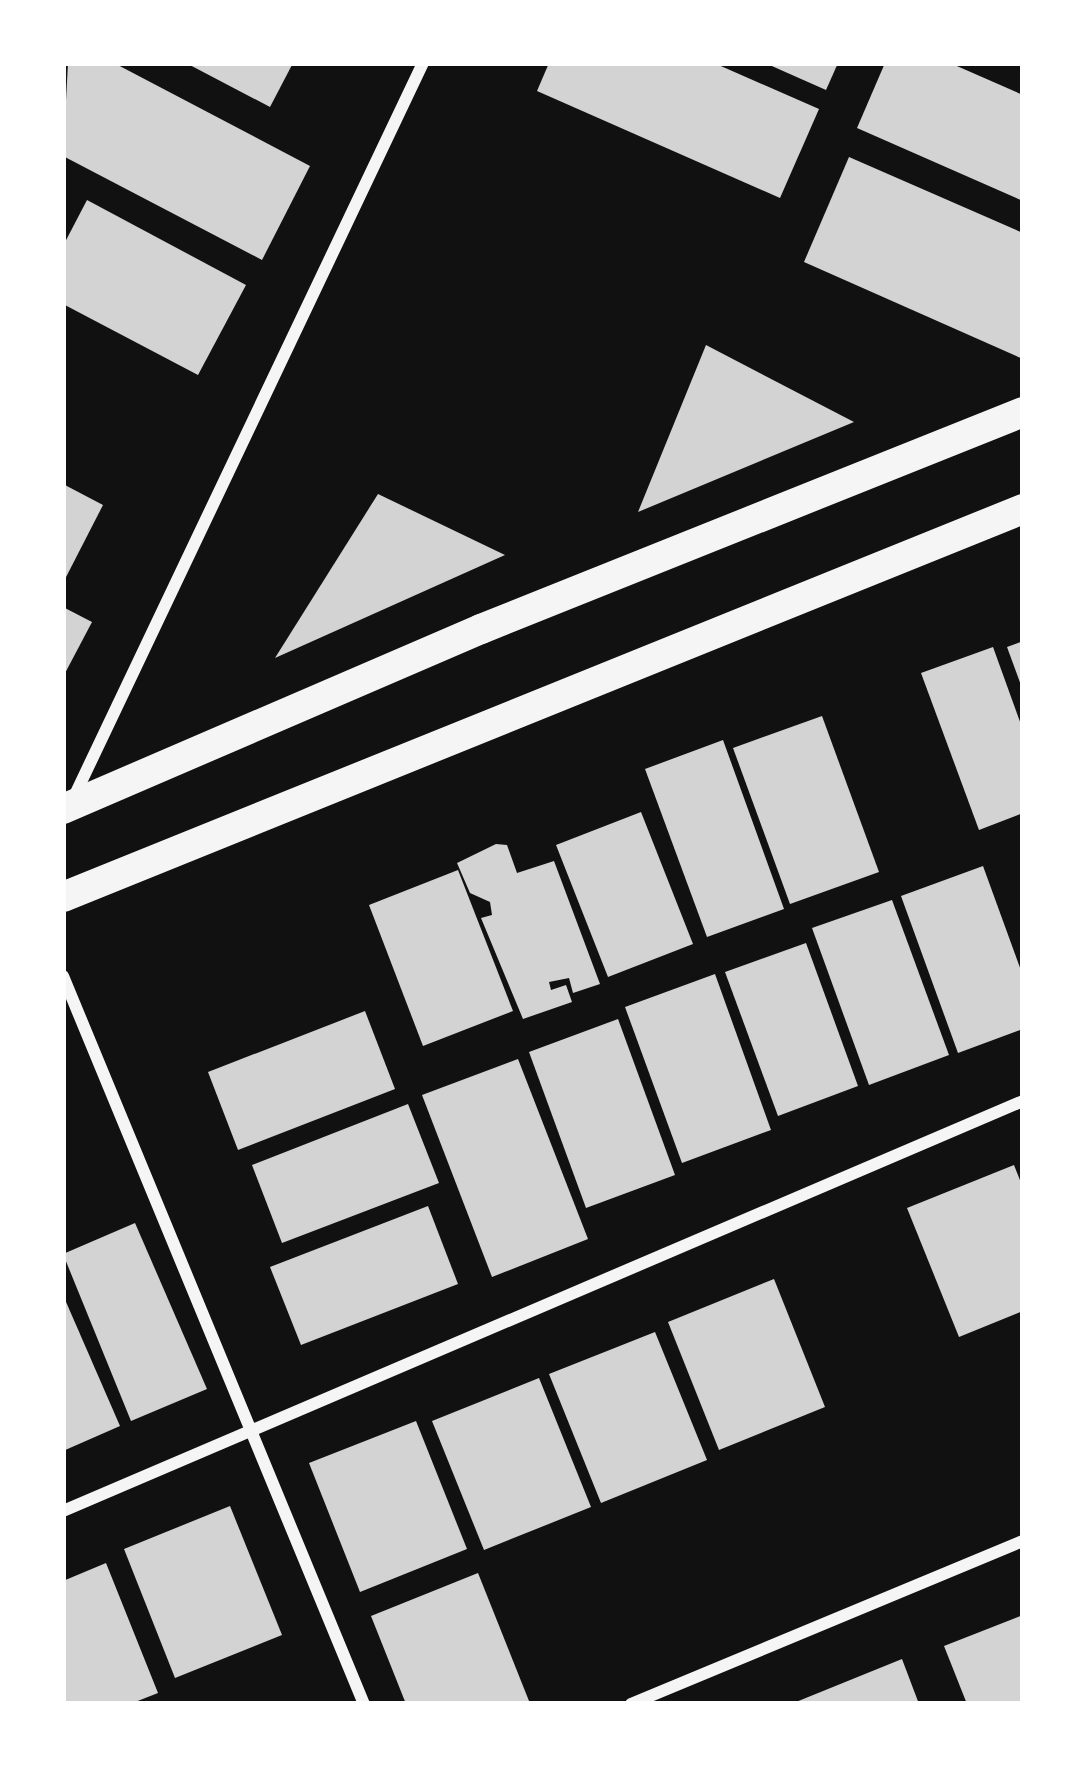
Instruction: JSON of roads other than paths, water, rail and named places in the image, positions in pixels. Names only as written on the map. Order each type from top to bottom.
[{"type":"main road","points":[[67,807],[1023,412]]},
{"type":"main road","points":[[63,897],[1023,509]]},
{"type":"street","points":[[67,807],[423,63]]},
{"type":"street","points":[[63,976],[364,1704]]},
{"type":"street","points":[[63,1511],[1023,1101]]},
{"type":"street","points":[[631,1704],[1023,1541]]}]
